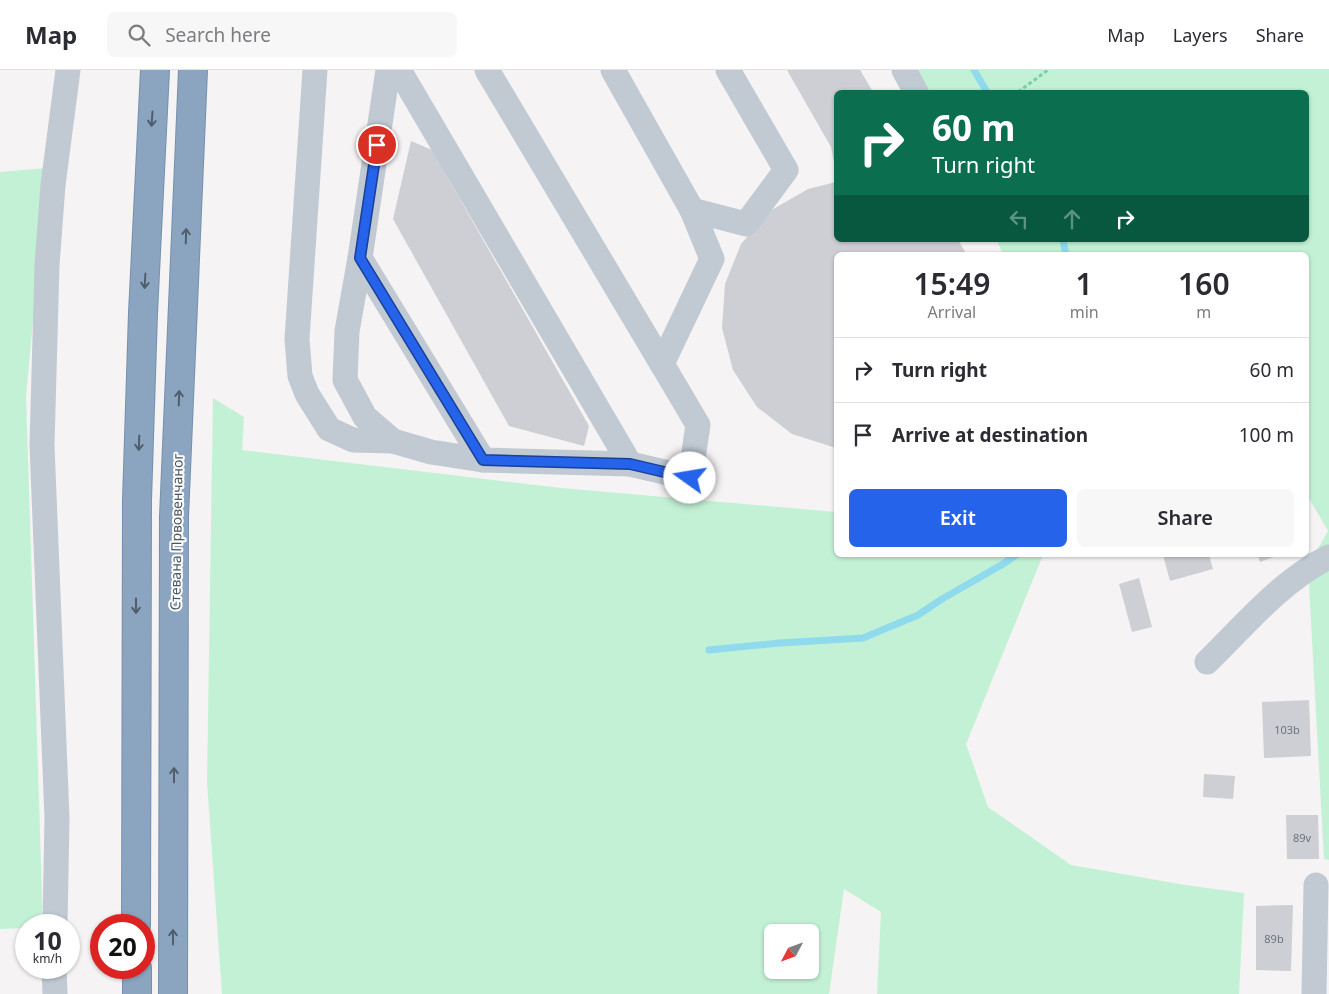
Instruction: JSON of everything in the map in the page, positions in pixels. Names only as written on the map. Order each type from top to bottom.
[{"type":"highway","points":[[136,914],[137,500],[143,313],[156,70]]},
{"type":"highway","name":"Стевана Првовенчаног","points":[[175,991],[174,516],[193,70]]},
{"type":"highway","points":[[136,979],[137,994]]},
{"type":"lane","points":[[55,914],[57,818],[42,445],[49,238],[53,185],[68,70]]},
{"type":"lane","points":[[315,70],[297,339],[300,376],[306,394],[329,429],[352,440],[392,441],[430,452],[483,460],[630,464],[690,478],[698,425],[487,70]]},
{"type":"lane","points":[[388,70],[347,332],[346,380],[365,416],[392,441]]},
{"type":"lane","points":[[399,70],[630,464]]},
{"type":"lane","points":[[613,70],[692,210],[712,259],[662,364]]},
{"type":"lane","points":[[692,210],[746,224],[786,170],[728,70]]},
{"type":"lane","points":[[904,70],[915,90]]},
{"type":"lane","points":[[360,258],[483,460]]},
{"type":"lane","points":[[1207,662],[1273,597],[1312,566],[1329,556]]},
{"type":"lane","points":[[1314,994],[1316,885]]},
{"type":"lane","points":[[54,979],[55,994]]},
{"type":"path","points":[[1021,90],[1048,70]]},
{"type":"green space","points":[[907,70],[1329,70],[1329,860],[1324,859],[1308,566],[1328,531],[1309,498],[1309,252],[1002,252],[998,242],[1309,242],[1309,90],[919,90]]},
{"type":"green space","points":[[47,168],[26,397],[43,914],[15,914],[15,928],[0,929],[0,172]]},
{"type":"green space","points":[[213,398],[244,417],[242,450],[561,488],[834,512],[834,557],[1042,557],[966,744],[988,807],[1071,865],[1185,885],[1244,893],[1239,994],[877,994],[881,912],[844,889],[829,994],[222,994],[207,782]]},
{"type":"building","points":[[787,70],[860,70],[872,90],[834,90],[834,161],[831,147]]},
{"type":"building","points":[[411,141],[432,150],[589,426],[584,446],[509,426],[393,219]]},
{"type":"building","points":[[834,182],[834,242],[959,242],[965,252],[834,252],[834,447],[792,434],[757,407],[733,370],[722,328],[725,284],[741,244],[770,211],[808,189]]},
{"type":"building","points":[[1164,557],[1210,557],[1213,569],[1170,581]]},
{"type":"building","points":[[1259,557],[1274,557],[1260,562]]},
{"type":"building","points":[[1139,578],[1152,627],[1132,632],[1119,584]]},
{"type":"building","points":[[1309,700],[1311,756],[1264,758],[1262,702]]},
{"type":"building","points":[[1204,774],[1235,776],[1233,799],[1203,797]]},
{"type":"building","points":[[1286,815],[1318,815],[1319,859],[1287,859]]},
{"type":"building","points":[[1293,905],[1291,971],[1256,970],[1256,906]]},
{"type":"waterway","points":[[974,70],[986,90]]},
{"type":"waterway","points":[[1063,242],[1065,252]]},
{"type":"waterway","points":[[709,650],[863,638],[918,615],[1013,557]]},
{"type":"route","points":[[377,145],[360,258],[483,460],[630,464],[690,478]]}]
